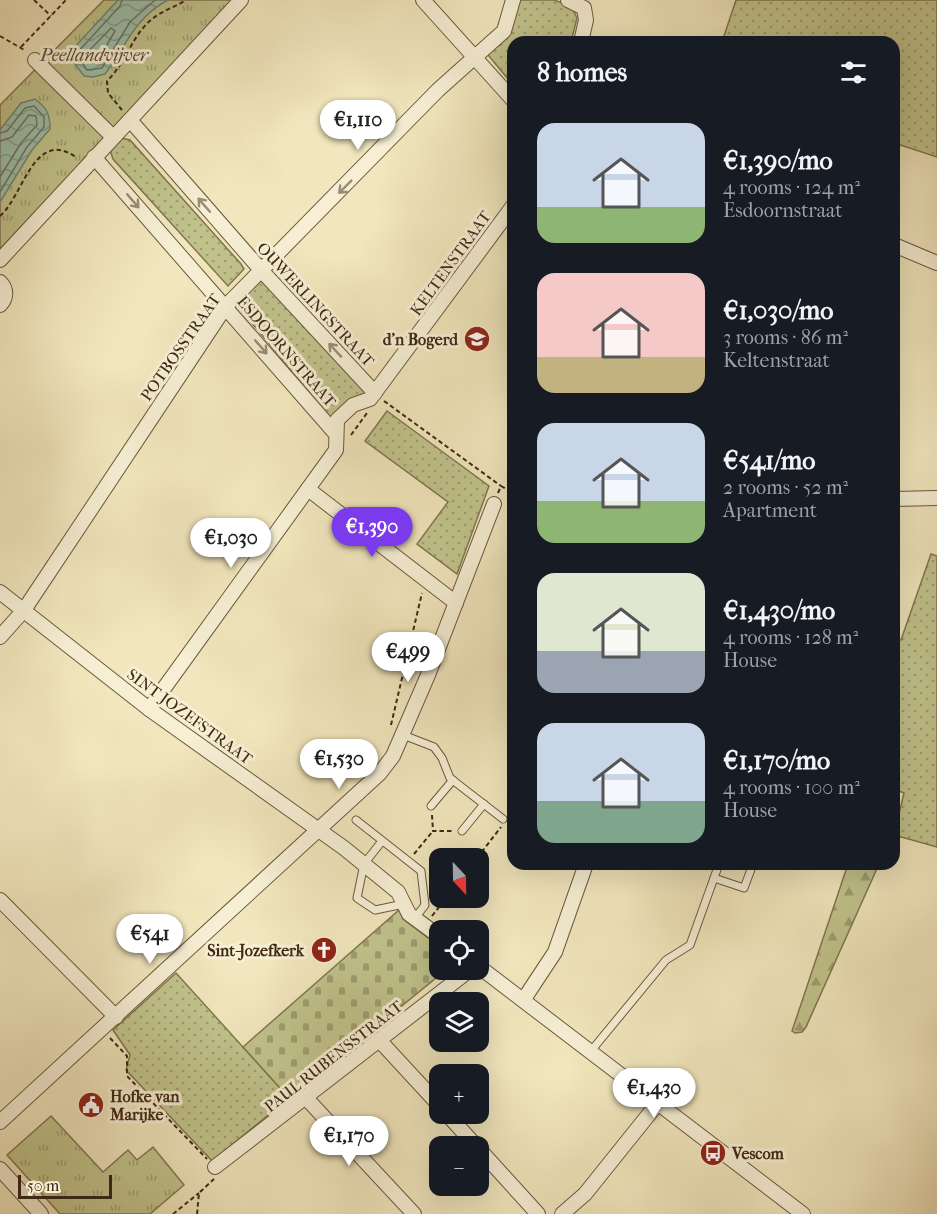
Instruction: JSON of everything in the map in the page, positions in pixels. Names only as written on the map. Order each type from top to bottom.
[{"type":"street","points":[[0,260],[242,0]]},
{"type":"street","points":[[423,0],[507,93]]},
{"type":"street","name":"POTBOSSTRAAT","points":[[0,637],[24,610],[226,306],[438,90],[504,31],[513,0]]},
{"type":"street","points":[[568,0],[584,8],[586,20],[582,36]]},
{"type":"street","points":[[32,56],[113,137]]},
{"type":"street","name":"OUWERLINGSTRAAT","points":[[130,120],[261,270],[378,395]]},
{"type":"street","name":"ESDOORNSTRAAT","points":[[90,161],[226,306],[335,433]]},
{"type":"street","name":"KELTENSTRAAT","points":[[335,433],[337,420],[344,412],[378,395],[507,214]]},
{"type":"street","points":[[900,247],[937,263]]},
{"type":"street","points":[[0,282],[5,287],[6,294],[0,305]]},
{"type":"street","points":[[149,709],[336,450],[335,433]]},
{"type":"street","points":[[308,489],[456,603]]},
{"type":"street","points":[[900,499],[937,498]]},
{"type":"street","points":[[0,1122],[380,773],[393,756],[403,735],[494,504]]},
{"type":"street","name":"SINT JOZEFSTRAAT","points":[[0,591],[149,709],[320,830],[364,864],[398,892],[404,904],[429,929]]},
{"type":"street","points":[[524,999],[555,952],[584,870]]},
{"type":"street","points":[[2,907],[116,1017]]},
{"type":"street","points":[[489,974],[803,1214]]},
{"type":"street","name":"PAUL RUBENSSTRAAT","points":[[215,1167],[306,1099],[457,980]]},
{"type":"street","points":[[380,1041],[429,1094]]},
{"type":"street","points":[[306,1099],[414,1214]]},
{"type":"street","points":[[562,1214],[585,1194],[658,1103]]},
{"type":"street","points":[[456,1124],[467,1136]]},
{"type":"street","points":[[489,1160],[538,1214]]},
{"type":"street","points":[[0,1169],[41,1214]]},
{"type":"lane","points":[[403,735],[434,747],[453,780],[504,820]]},
{"type":"lane","points":[[431,807],[453,780]]},
{"type":"lane","points":[[462,831],[484,804]]},
{"type":"lane","points":[[356,820],[421,871],[424,905],[420,922]]},
{"type":"lane","points":[[382,841],[364,864],[357,898],[375,910],[404,904]]},
{"type":"lane","points":[[591,1051],[666,960],[690,945],[717,870]]},
{"type":"lane","points":[[714,878],[744,888],[751,870]]},
{"type":"path","points":[[34,0],[51,16]]},
{"type":"path","points":[[21,47],[66,0]]},
{"type":"path","points":[[130,120],[108,93],[107,81],[125,61],[135,42],[152,19],[186,0]]},
{"type":"path","points":[[0,36],[21,47],[32,56]]},
{"type":"path","points":[[0,216],[34,162],[50,151],[71,153],[90,161]]},
{"type":"path","points":[[336,450],[378,395],[501,486]]},
{"type":"path","points":[[391,726],[425,579]]},
{"type":"path","points":[[431,807],[433,831],[462,831]]},
{"type":"path","points":[[484,848],[504,820]]},
{"type":"path","points":[[420,922],[435,908]]},
{"type":"path","points":[[101,1029],[127,1056],[127,1076],[215,1167],[214,1181],[173,1214]]},
{"type":"path","points":[[197,1214],[199,1193]]},
{"type":"green space","points":[[104,0],[235,0],[0,249],[0,105]]},
{"type":"green space","points":[[517,0],[554,0],[571,6],[577,18],[572,36],[507,36],[507,78],[488,55]]},
{"type":"green space","points":[[736,0],[937,0],[937,157],[900,145],[900,36],[724,36]]},
{"type":"green space","points":[[121,138],[130,140],[241,264],[244,269],[228,286],[113,159],[109,147]]},
{"type":"green space","points":[[257,275],[369,393],[350,401],[331,419],[237,305],[234,299]]},
{"type":"green space","points":[[387,411],[489,486],[457,574],[417,544],[448,502],[365,441]]},
{"type":"green space","points":[[931,554],[937,556],[937,847],[900,837],[900,810],[904,793],[900,791],[901,640]]},
{"type":"green space","points":[[846,870],[876,870],[806,1027],[802,1032],[792,1031]]},
{"type":"green space","points":[[399,910],[403,919],[429,938],[429,980],[434,980],[289,1098],[243,1047]]},
{"type":"green space","points":[[176,973],[289,1098],[212,1161],[126,1070],[130,1055],[113,1030]]},
{"type":"green space","points":[[51,1116],[103,1172],[128,1150],[137,1160],[153,1147],[184,1185],[150,1214],[60,1214],[7,1155]]},
{"type":"water","name":"Peellandvijver","points":[[118,0],[168,0],[147,15],[139,24],[105,74],[93,77],[84,76],[69,56],[70,52]]},
{"type":"water","name":"Peellandvijver","points":[[35,99],[47,112],[50,129],[32,150],[0,202],[0,130],[21,103]]},
{"type":"place","name":"d'n Bogerd","points":[[477,339]]},
{"type":"place","name":"Sint-Jozefkerk","points":[[324,950]]},
{"type":"place","name":"Hofke van Marijke","points":[[91,1105]]},
{"type":"place","name":"Vescom","points":[[713,1153]]}]
